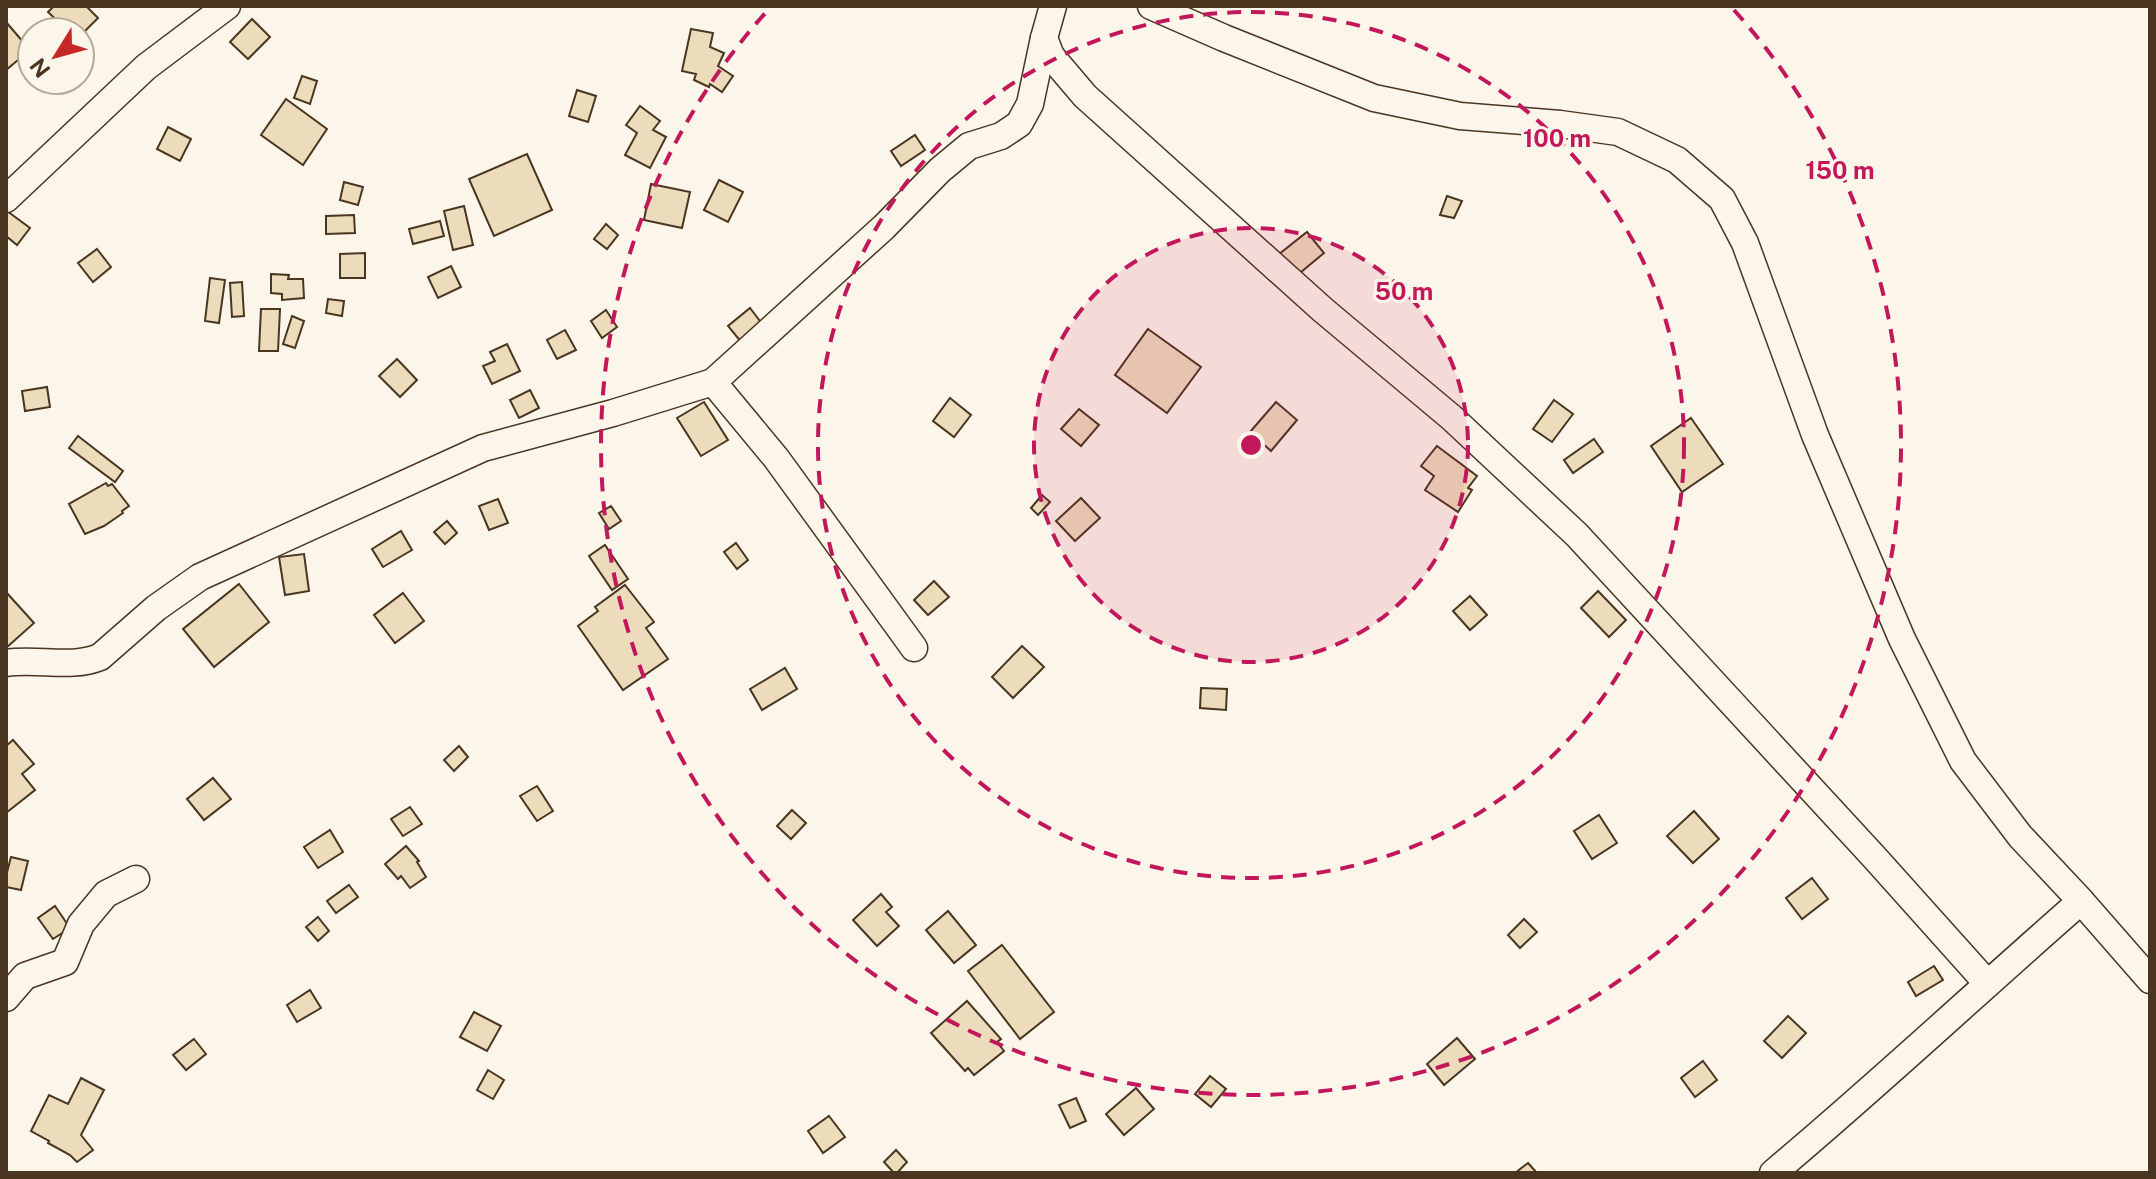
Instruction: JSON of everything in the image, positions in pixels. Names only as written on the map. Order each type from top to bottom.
[{"type":"street","points":[[6,199],[146,67],[227,6]]},
{"type":"street","points":[[6,663],[81,663],[100,657],[156,608],[200,577],[483,448],[713,382],[884,227],[950,162],[969,146],[1001,136],[1019,124],[1030,104],[1053,6]]},
{"type":"street","points":[[1151,6],[1374,98],[1460,116],[1618,132],[1677,160],[1722,199],[1745,243],[1815,435],[1902,639],[1963,761],[2020,836],[2150,980]]},
{"type":"street","points":[[1044,38],[1051,56],[1085,96],[1323,310],[1452,418],[1577,535],[1865,846],[1987,983]]},
{"type":"street","points":[[713,382],[776,458],[914,648]]},
{"type":"street","points":[[6,998],[25,976],[65,962],[81,924],[106,894],[136,879]]},
{"type":"street","points":[[1773,1173],[1907,1058],[2081,901]]},
{"type":"building","points":[[54,6],[86,6],[96,16],[52,16],[48,12]]},
{"type":"building","points":[[252,19],[270,37],[248,59],[230,42]]},
{"type":"building","points":[[6,22],[16,34],[16,62],[6,70]]},
{"type":"building","points":[[691,29],[713,33],[710,47],[724,53],[718,66],[733,76],[722,92],[710,84],[709,87],[694,80],[696,74],[682,71]]},
{"type":"building","points":[[302,76],[317,81],[310,104],[294,98]]},
{"type":"building","points":[[577,90],[596,96],[588,122],[569,116]]},
{"type":"building","points":[[286,99],[327,129],[303,165],[261,135]]},
{"type":"building","points":[[640,106],[660,121],[653,130],[666,137],[650,168],[625,155],[637,133],[626,125]]},
{"type":"building","points":[[168,127],[191,139],[180,161],[157,149]]},
{"type":"building","points":[[915,135],[925,150],[901,166],[891,151]]},
{"type":"building","points":[[527,154],[552,210],[494,236],[469,179]]},
{"type":"building","points":[[719,180],[743,192],[728,222],[704,210]]},
{"type":"building","points":[[344,182],[363,187],[358,205],[340,200]]},
{"type":"building","points":[[651,184],[690,192],[682,228],[644,220]]},
{"type":"building","points":[[1447,196],[1462,201],[1454,218],[1440,215]]},
{"type":"building","points":[[464,206],[473,245],[453,250],[444,211]]},
{"type":"building","points":[[7,211],[30,228],[17,245],[6,236]]},
{"type":"building","points":[[354,215],[355,233],[326,234],[326,216]]},
{"type":"building","points":[[440,221],[444,236],[413,244],[409,229]]},
{"type":"building","points":[[606,224],[618,235],[607,249],[594,239]]},
{"type":"building","points":[[1307,232],[1324,253],[1295,277],[1278,255]]},
{"type":"building","points":[[97,249],[111,267],[93,282],[78,263]]},
{"type":"building","points":[[365,253],[365,278],[340,278],[340,254]]},
{"type":"building","points":[[451,266],[461,287],[438,298],[428,277]]},
{"type":"building","points":[[271,274],[303,279],[304,298],[282,300],[282,294],[271,293]]},
{"type":"building","points":[[210,278],[225,280],[219,323],[205,321]]},
{"type":"building","points":[[242,282],[244,316],[232,317],[230,283]]},
{"type":"building","points":[[328,299],[344,301],[342,316],[326,313]]},
{"type":"building","points":[[750,308],[763,325],[742,343],[728,326]]},
{"type":"building","points":[[261,309],[280,309],[278,351],[259,351]]},
{"type":"building","points":[[606,310],[617,327],[602,338],[591,321]]},
{"type":"building","points":[[292,316],[304,321],[295,348],[283,344]]},
{"type":"building","points":[[1148,329],[1201,367],[1167,413],[1115,375]]},
{"type":"building","points":[[565,330],[576,350],[557,359],[547,340]]},
{"type":"building","points":[[507,344],[520,371],[492,384],[483,366],[495,361],[490,352]]},
{"type":"building","points":[[397,359],[417,380],[400,397],[379,376]]},
{"type":"building","points":[[47,387],[50,407],[25,411],[22,391]]},
{"type":"building","points":[[530,390],[539,408],[519,418],[510,400]]},
{"type":"building","points":[[950,398],[971,415],[954,437],[933,421]]},
{"type":"building","points":[[1554,400],[1573,414],[1552,442],[1533,429]]},
{"type":"building","points":[[704,402],[728,440],[701,456],[677,418]]},
{"type":"building","points":[[1276,402],[1297,420],[1271,451],[1250,432]]},
{"type":"building","points":[[1079,409],[1099,425],[1081,446],[1061,429]]},
{"type":"building","points":[[1691,418],[1723,464],[1682,492],[1651,446]]},
{"type":"building","points":[[78,436],[123,471],[115,482],[69,448]]},
{"type":"building","points":[[1594,439],[1603,452],[1573,473],[1564,460]]},
{"type":"building","points":[[1437,446],[1477,476],[1458,512],[1425,490],[1434,476],[1421,466]]},
{"type":"building","points":[[106,483],[108,486],[112,484],[129,506],[104,526],[85,534],[69,504]]},
{"type":"building","points":[[1042,495],[1050,502],[1038,515],[1031,508]]},
{"type":"building","points":[[1081,498],[1100,518],[1075,541],[1056,521]]},
{"type":"building","points":[[498,499],[508,523],[489,530],[479,506]]},
{"type":"building","points":[[611,506],[621,521],[609,529],[599,513]]},
{"type":"building","points":[[447,521],[457,533],[445,544],[434,532]]},
{"type":"building","points":[[401,531],[412,550],[383,567],[372,549]]},
{"type":"building","points":[[736,543],[748,560],[737,569],[724,552]]},
{"type":"building","points":[[605,545],[628,579],[612,590],[589,556]]},
{"type":"building","points":[[304,554],[309,591],[285,595],[279,557]]},
{"type":"building","points":[[934,581],[949,597],[928,615],[914,600]]},
{"type":"building","points":[[239,584],[269,622],[214,667],[183,629]]},
{"type":"building","points":[[625,585],[654,622],[646,628],[668,659],[623,690],[578,626],[598,611],[595,607]]},
{"type":"building","points":[[1598,591],[1626,620],[1609,637],[1581,608]]},
{"type":"building","points":[[6,592],[34,623],[6,648]]},
{"type":"building","points":[[403,593],[424,621],[395,643],[374,615]]},
{"type":"building","points":[[1470,596],[1487,615],[1470,630],[1453,611]]},
{"type":"building","points":[[1022,646],[1044,667],[1013,698],[992,677]]},
{"type":"building","points":[[785,668],[797,689],[762,710],[750,689]]},
{"type":"building","points":[[1201,688],[1227,689],[1226,710],[1200,708]]},
{"type":"building","points":[[13,740],[34,764],[22,774],[35,790],[6,813],[6,746]]},
{"type":"building","points":[[459,746],[468,757],[454,771],[444,760]]},
{"type":"building","points":[[213,778],[231,799],[204,820],[187,799]]},
{"type":"building","points":[[537,786],[553,811],[537,821],[520,796]]},
{"type":"building","points":[[410,807],[422,824],[403,836],[391,819]]},
{"type":"building","points":[[792,810],[806,823],[791,839],[777,826]]},
{"type":"building","points":[[1694,811],[1719,839],[1693,863],[1667,836]]},
{"type":"building","points":[[1599,815],[1617,843],[1592,859],[1574,831]]},
{"type":"building","points":[[330,830],[343,852],[318,868],[304,847]]},
{"type":"building","points":[[406,846],[419,861],[426,877],[410,888],[401,876],[398,879],[385,864]]},
{"type":"building","points":[[11,857],[28,861],[21,890],[6,887]]},
{"type":"building","points":[[1812,878],[1828,899],[1802,919],[1786,898]]},
{"type":"building","points":[[349,885],[358,897],[336,913],[327,901]]},
{"type":"building","points":[[881,894],[892,907],[886,912],[899,926],[877,946],[853,920]]},
{"type":"building","points":[[55,906],[70,928],[53,939],[38,918]]},
{"type":"building","points":[[948,911],[976,945],[954,963],[926,930]]},
{"type":"building","points":[[318,917],[329,931],[318,941],[306,927]]},
{"type":"building","points":[[1524,919],[1537,932],[1520,948],[1508,935]]},
{"type":"building","points":[[1002,945],[1054,1012],[1020,1039],[968,971]]},
{"type":"building","points":[[1934,966],[1943,980],[1916,996],[1908,982]]},
{"type":"building","points":[[310,990],[321,1008],[297,1022],[287,1005]]},
{"type":"building","points":[[967,1001],[1001,1039],[997,1042],[1004,1051],[974,1075],[968,1068],[965,1071],[931,1033]]},
{"type":"building","points":[[474,1012],[501,1026],[487,1051],[460,1037]]},
{"type":"building","points":[[1788,1016],[1806,1033],[1782,1058],[1764,1041]]},
{"type":"building","points":[[1457,1038],[1475,1059],[1444,1085],[1427,1064]]},
{"type":"building","points":[[194,1039],[206,1054],[186,1070],[173,1055]]},
{"type":"building","points":[[1703,1061],[1717,1080],[1695,1097],[1681,1078]]},
{"type":"building","points":[[488,1070],[504,1080],[493,1099],[477,1090]]},
{"type":"building","points":[[1210,1076],[1226,1089],[1211,1107],[1195,1094]]},
{"type":"building","points":[[81,1078],[104,1090],[81,1135],[93,1150],[77,1162],[31,1131],[49,1095],[68,1104]]},
{"type":"building","points":[[1136,1088],[1154,1109],[1124,1135],[1106,1114]]},
{"type":"building","points":[[1076,1098],[1086,1121],[1070,1128],[1059,1105]]},
{"type":"building","points":[[829,1116],[845,1137],[823,1153],[808,1131]]},
{"type":"building","points":[[896,1150],[907,1162],[894,1173],[884,1162]]},
{"type":"building","points":[[1528,1163],[1537,1173],[1515,1173]]}]
